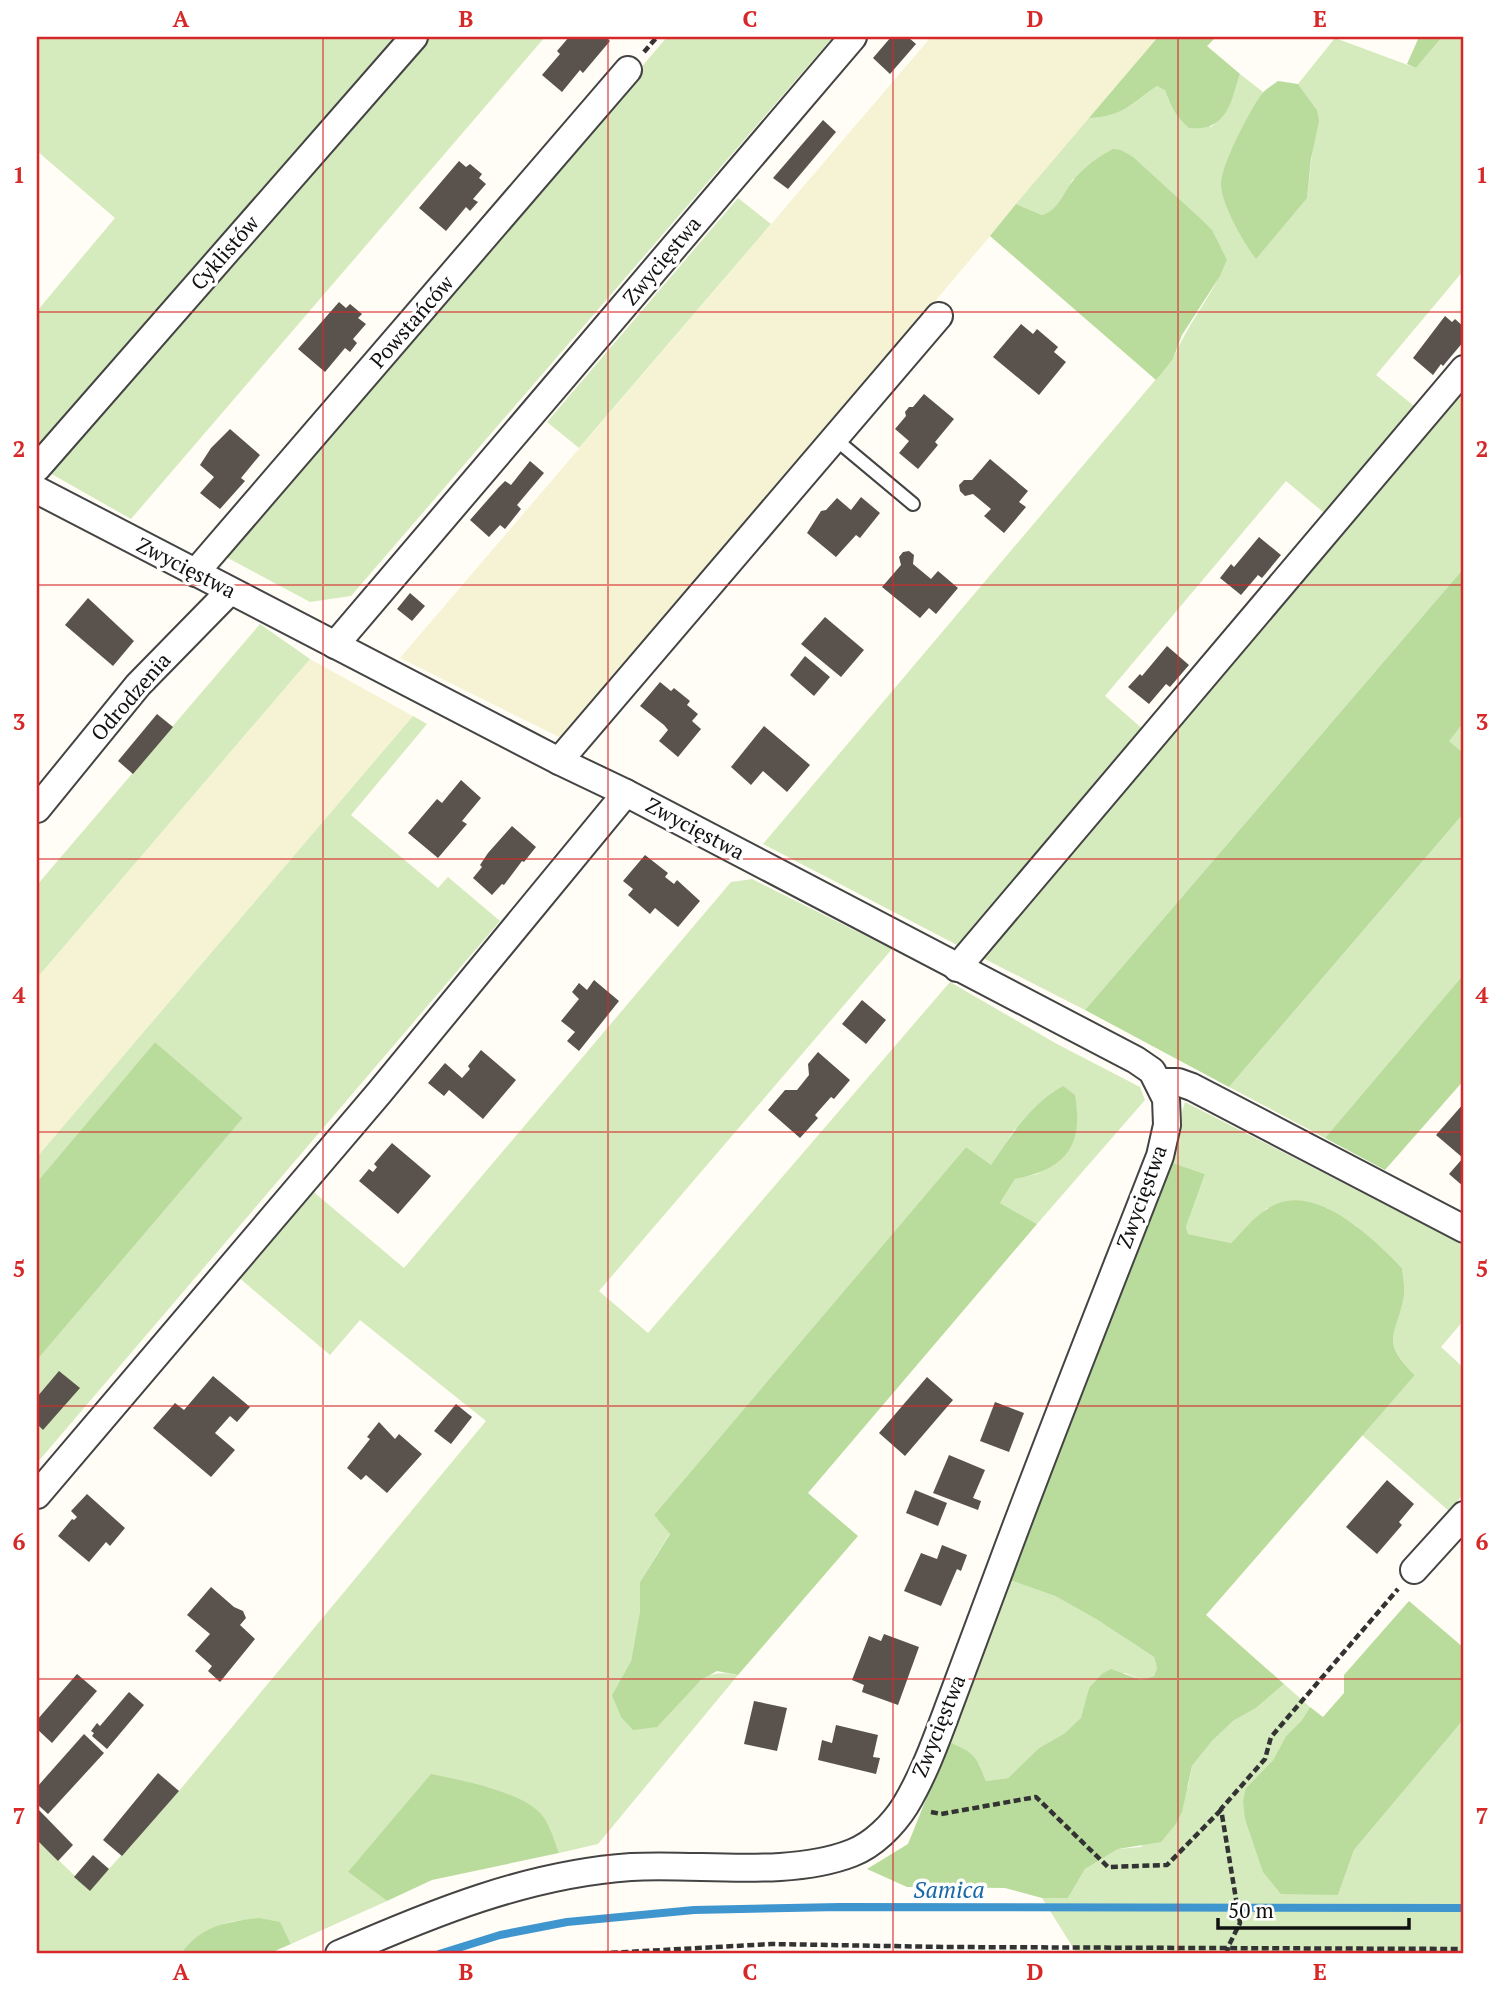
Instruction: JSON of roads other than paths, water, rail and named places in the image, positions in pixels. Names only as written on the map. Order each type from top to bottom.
[{"type":"street","name":"Cyklistów","points":[[37,468],[414,37]]},
{"type":"street","name":"Zwycięstwa","points":[[335,645],[853,37]]},
{"type":"street","name":"Powstańców","points":[[195,573],[628,70]]},
{"type":"street","points":[[559,761],[939,316]]},
{"type":"street","points":[[957,968],[1464,369]]},
{"type":"street","name":"Zwycięstwa","points":[[37,490],[559,761],[626,793],[1136,1060],[1152,1071],[1160,1082],[1166,1099],[1167,1125],[1160,1156],[1035,1474],[930,1757],[904,1808],[871,1843],[837,1858],[793,1866],[633,1867],[579,1872],[500,1891],[439,1912],[339,1954]]},
{"type":"street","name":"Odrodzenia","points":[[37,809],[138,685],[230,591]]},
{"type":"street","points":[[37,1495],[370,1104],[626,793]]},
{"type":"street","points":[[1160,1082],[1178,1082],[1192,1087],[1464,1229]]},
{"type":"street","points":[[1414,1570],[1464,1515]]},
{"type":"lane","points":[[834,438],[914,504]]},
{"type":"waterway","name":"Samica","points":[[439,1954],[500,1935],[567,1922],[694,1910],[840,1907],[1464,1908]]}]
